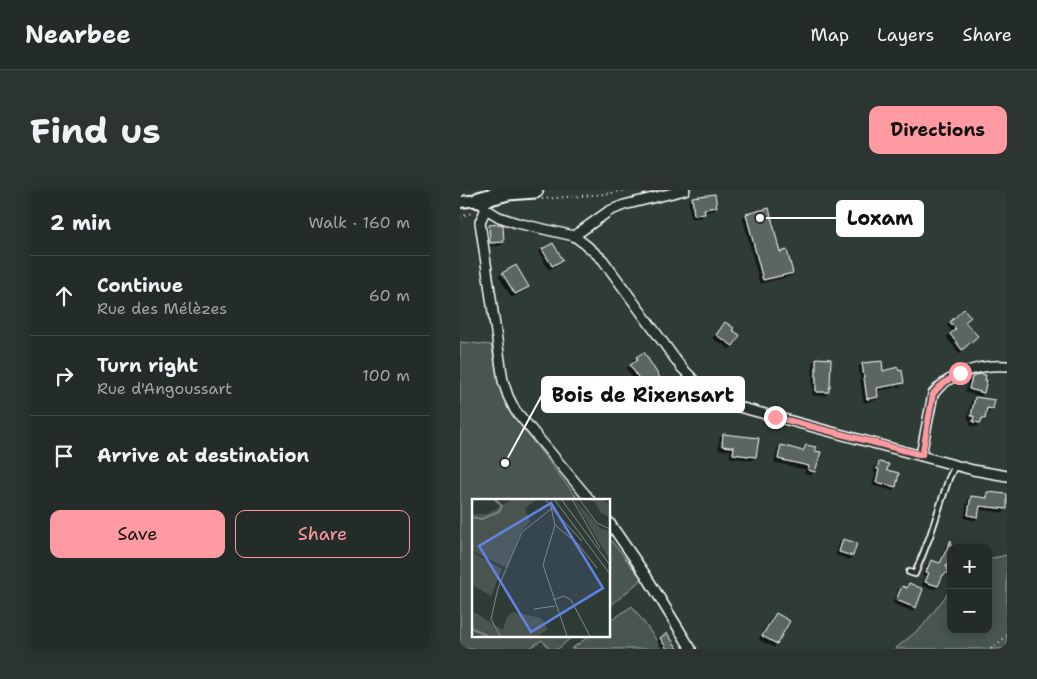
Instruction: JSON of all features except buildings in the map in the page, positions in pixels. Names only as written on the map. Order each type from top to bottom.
[{"type":"highway","points":[[483,204],[508,192],[536,195]]},
{"type":"street","points":[[574,236],[609,211],[624,205],[685,190]]},
{"type":"street","points":[[460,202],[483,204],[499,217],[574,236],[586,245],[603,260],[681,367],[708,393],[726,403],[956,465],[1007,476]]},
{"type":"street","points":[[483,204],[480,222],[503,381],[508,396],[514,410],[589,499]]},
{"type":"street","points":[[922,455],[933,394],[937,388],[960,373],[988,366],[1007,366]]},
{"type":"street","points":[[610,523],[645,574],[691,649]]},
{"type":"lane","points":[[909,572],[915,574],[949,478],[956,465]]},
{"type":"path","points":[[536,195],[606,194],[630,190]]},
{"type":"path","points":[[460,217],[468,215]]},
{"type":"path","points":[[991,649],[1007,636]]},
{"type":"shaded area","points":[[460,342],[491,345],[501,392],[509,410],[578,499],[472,499],[472,637],[572,637],[558,649],[550,649],[542,640],[529,649],[460,649]]},
{"type":"shaded area","points":[[610,539],[642,579],[610,606]]},
{"type":"shaded area","points":[[1007,555],[1007,649],[895,649],[922,627],[947,594],[947,634],[992,634],[992,558]]},
{"type":"shaded area","points":[[632,606],[663,649],[571,649],[588,637],[610,637],[610,621]]},
{"type":"place","name":"Loxam","points":[[760,218]]},
{"type":"place","name":"Bois de Rixensart","points":[[505,463]]},
{"type":"route","points":[[775,417],[922,455],[933,394],[937,388],[960,373]]}]
